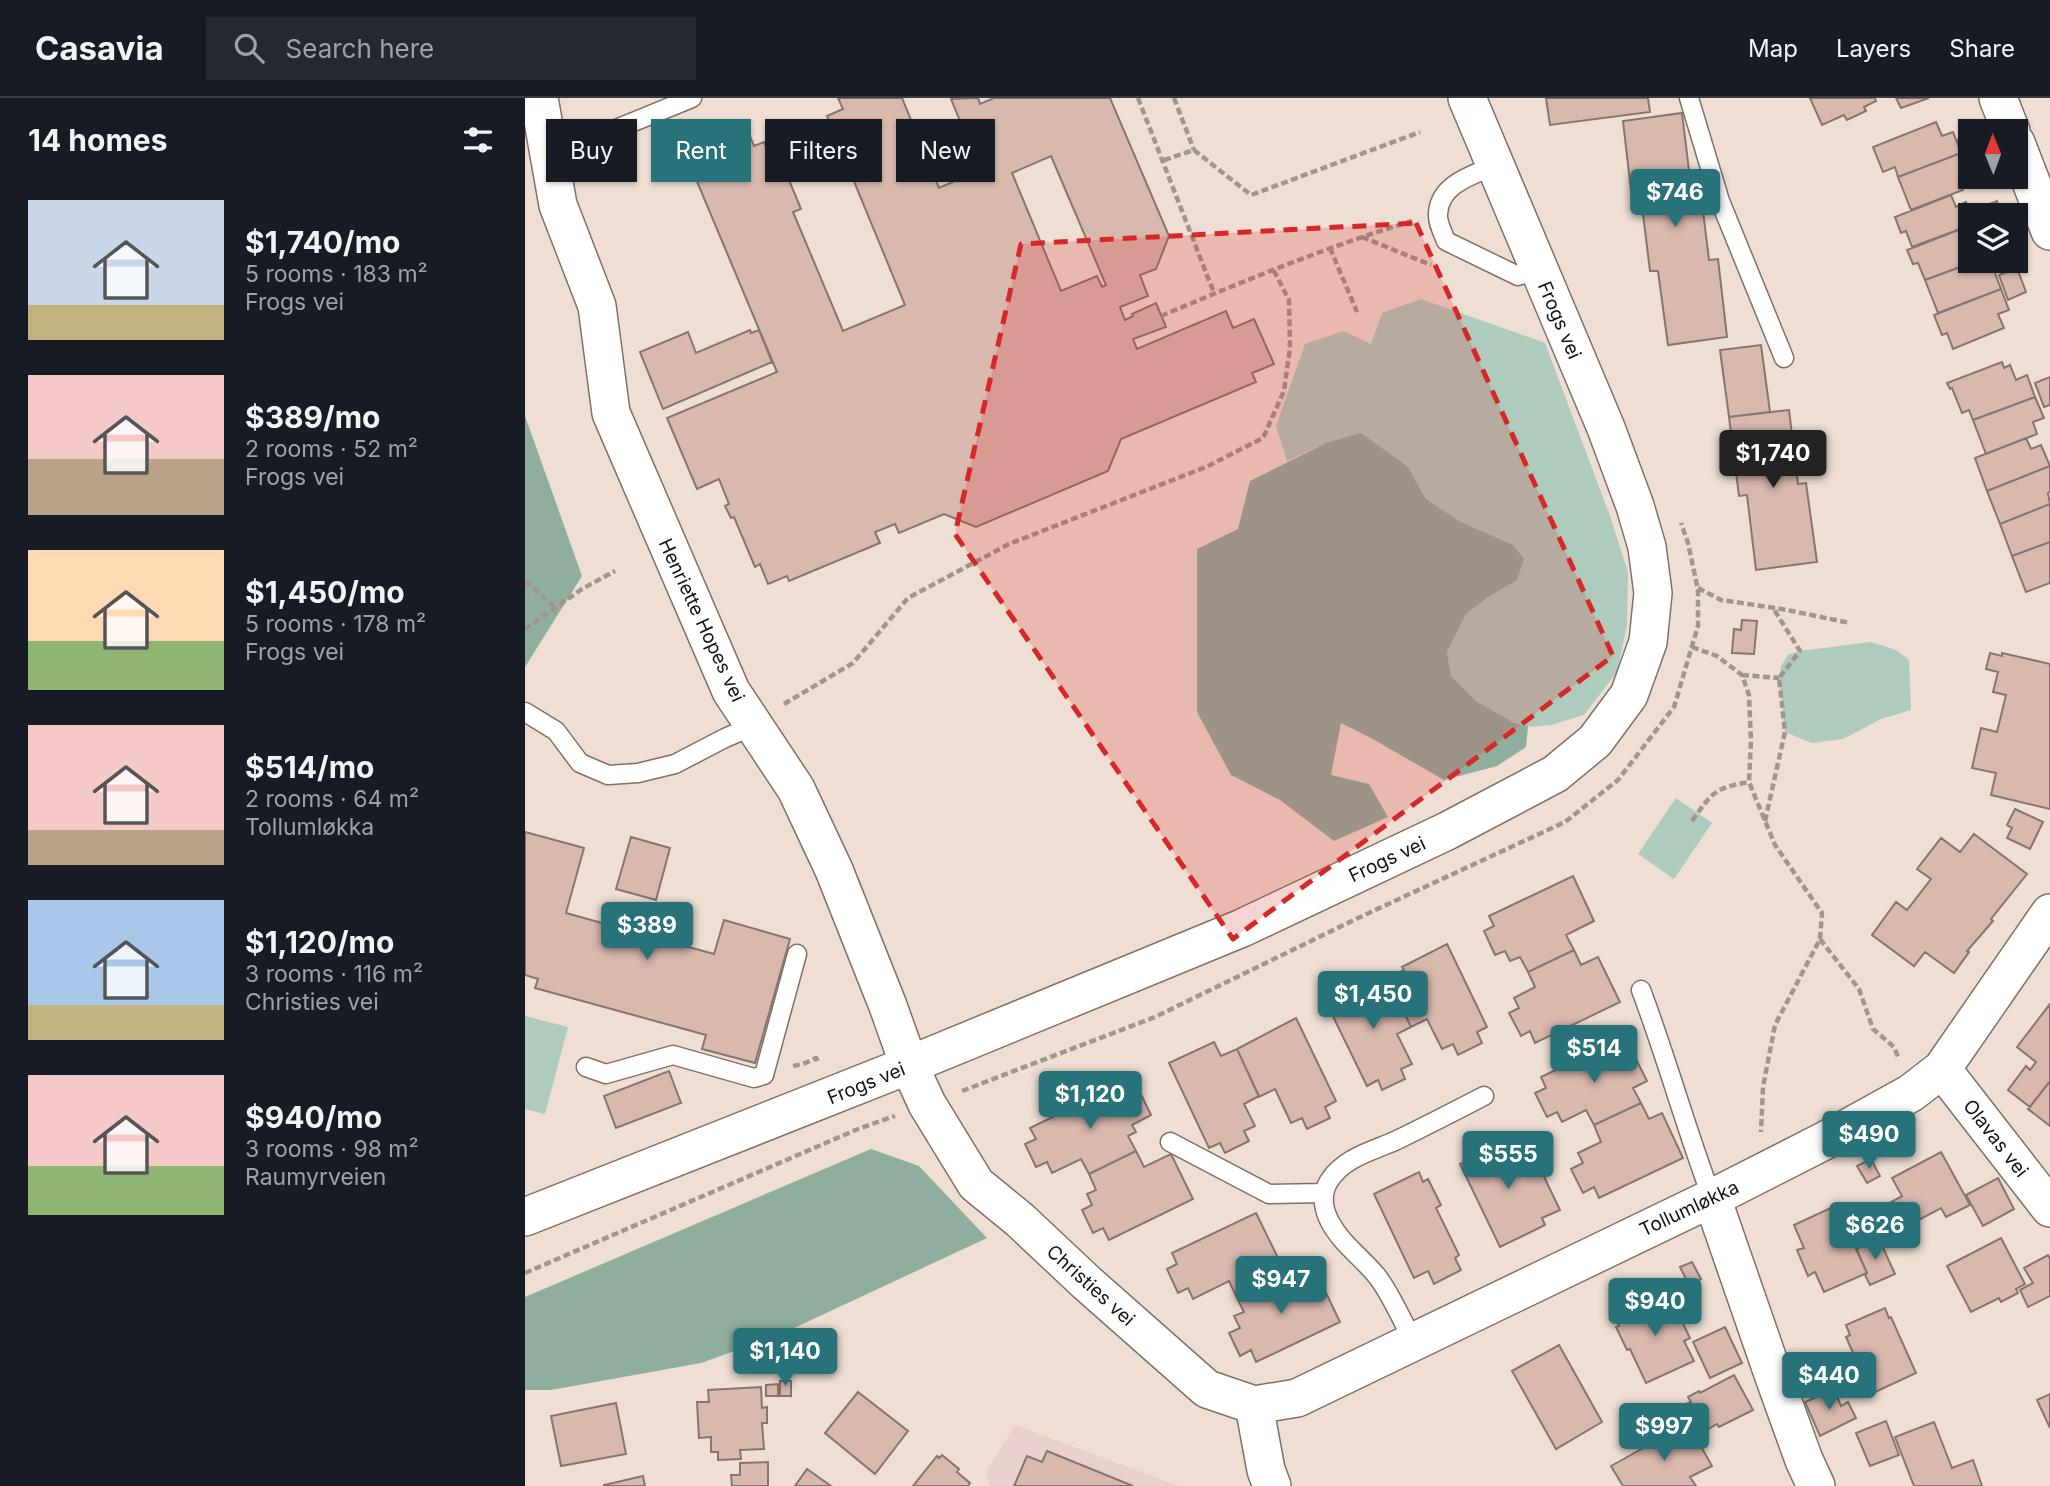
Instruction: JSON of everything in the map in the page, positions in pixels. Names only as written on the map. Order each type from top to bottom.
[{"type":"street","name":"Henriette Hopes vei","points":[[539,98],[546,139]]},
{"type":"street","points":[[1999,98],[2007,119]]},
{"type":"street","name":"Frogs vei","points":[[525,1217],[909,1065],[1242,928],[1447,831],[1555,774],[1595,741],[1629,695],[1648,642],[1653,593],[1647,547],[1606,428],[1538,270],[1473,100]]},
{"type":"street","points":[[2028,175],[2050,231]]},
{"type":"street","name":"Henriette Hopes vei","points":[[554,182],[558,205],[597,306],[611,413],[731,691],[796,789],[834,870],[909,1065]]},
{"type":"street","name":"Tollumløkka","points":[[1254,1405],[1297,1398],[1712,1198],[1911,1093],[1942,1069],[2050,913]]},
{"type":"street","name":"Christies vei","points":[[909,1065],[927,1104],[976,1184],[1020,1220],[1207,1389],[1254,1405]]},
{"type":"street","name":"Olavas vei","points":[[1942,1069],[2050,1208]]},
{"type":"street","points":[[1712,1198],[1804,1460],[1817,1486]]},
{"type":"street","points":[[1254,1405],[1266,1470],[1272,1486]]},
{"type":"lane","points":[[637,120],[692,98]]},
{"type":"lane","points":[[1689,98],[1720,201],[1784,358]]},
{"type":"lane","points":[[1496,165],[1460,180],[1441,197],[1437,216],[1446,241],[1518,276],[1538,270]]},
{"type":"lane","points":[[525,712],[556,731],[580,764],[608,775],[638,773],[675,764],[755,725]]},
{"type":"lane","points":[[586,1067],[605,1074],[673,1055],[754,1078],[764,1075],[797,954]]},
{"type":"lane","points":[[1641,990],[1712,1198]]},
{"type":"lane","points":[[1413,1341],[1377,1276],[1330,1222],[1324,1206],[1324,1192],[1330,1180],[1354,1158],[1484,1096]]},
{"type":"lane","points":[[1170,1142],[1269,1194],[1324,1192]]},
{"type":"path","points":[[1139,98],[1214,293]]},
{"type":"path","points":[[1174,98],[1193,150],[1251,195],[1420,132]]},
{"type":"path","points":[[1164,160],[1193,150]]},
{"type":"path","points":[[1161,316],[1329,248],[1385,229],[1437,216]]},
{"type":"path","points":[[1329,248],[1357,312]]},
{"type":"path","points":[[755,725],[781,705],[853,663],[908,598],[1009,544],[1206,467],[1263,439],[1284,391],[1290,348],[1289,300],[1273,269]]},
{"type":"path","points":[[525,1273],[858,1129],[1155,1017],[1358,918],[1565,822],[1618,780],[1674,707],[1697,626],[1697,588],[1688,543],[1679,517]]},
{"type":"path","points":[[525,629],[582,589],[615,571]]},
{"type":"path","points":[[525,581],[556,608]]},
{"type":"path","points":[[1697,588],[1721,600],[1850,622]]},
{"type":"path","points":[[1765,822],[1785,732],[1779,678],[1800,651],[1773,608]]},
{"type":"path","points":[[1692,647],[1717,656],[1742,675],[1779,678]]},
{"type":"path","points":[[1742,675],[1749,695],[1749,782],[1775,845],[1822,914],[1820,939],[1775,1025],[1763,1087],[1759,1174]]},
{"type":"path","points":[[1692,821],[1710,795],[1729,786],[1749,782]]},
{"type":"path","points":[[1820,939],[1859,989],[1873,1029],[1894,1047],[1911,1093]]},
{"type":"highlighted area","points":[[1416,223],[1613,656],[1233,939],[955,534],[1021,244]]},
{"type":"shaded area","points":[[1015,1425],[1179,1486],[990,1486],[986,1473]]},
{"type":"green space","points":[[1421,299],[1545,343],[1610,516],[1628,572],[1627,626],[1617,672],[1584,715],[1551,725],[1532,727],[1514,723],[1476,701],[1451,676],[1447,652],[1466,614],[1488,597],[1513,545],[1459,521],[1426,499],[1408,467],[1326,443],[1287,461],[1276,426],[1305,344],[1344,331],[1371,344],[1382,313]]},
{"type":"green space","points":[[525,416],[582,576],[525,667]]},
{"type":"green space","points":[[1361,433],[1408,467],[1426,499],[1459,521],[1513,545],[1524,559],[1517,580],[1466,614],[1447,652],[1451,676],[1476,701],[1514,723],[1528,726],[1526,747],[1497,766],[1444,780],[1341,723],[1331,775],[1369,784],[1388,817],[1334,841],[1280,800],[1231,775],[1197,712],[1197,549],[1238,529],[1250,481],[1326,443]]},
{"type":"green space","points":[[1871,642],[1896,650],[1909,660],[1911,710],[1881,719],[1843,739],[1812,743],[1785,732],[1779,678],[1781,666],[1788,655]]},
{"type":"green space","points":[[1676,798],[1712,823],[1674,879],[1638,854]]},
{"type":"green space","points":[[525,1016],[568,1027],[545,1114],[525,1109]]},
{"type":"green space","points":[[871,1149],[919,1166],[987,1238],[777,1336],[701,1363],[551,1390],[525,1390],[525,1297]]},
{"type":"building","points":[[838,98],[902,98],[911,119],[896,119],[896,182],[937,182],[939,188],[953,182],[995,182],[995,119],[959,119],[951,99],[978,98],[980,104],[994,98],[1110,98],[1169,236],[1156,269],[1140,275],[1148,296],[1120,307],[1125,320],[1156,303],[1166,327],[1133,339],[1137,349],[1226,311],[1233,328],[1254,319],[1274,364],[1252,373],[1256,382],[1121,439],[1108,471],[976,527],[944,514],[899,533],[895,524],[875,532],[880,543],[789,581],[787,576],[768,584],[760,564],[755,567],[734,517],[731,518],[725,506],[729,504],[719,479],[697,489],[667,418],[777,372],[697,182],[751,182],[751,138],[754,146],[764,142],[765,144],[765,182],[790,182],[801,209],[793,212],[843,331],[905,305],[854,182],[882,182],[882,119],[828,119],[827,116],[843,109]],"holes":[[[1051,156],[1106,285],[1102,287],[1097,276],[1061,291],[1012,173]]]},
{"type":"building","points":[[1546,98],[1648,98],[1650,112],[1550,125]]},
{"type":"building","points":[[1810,98],[1875,98],[1876,101],[1864,107],[1866,111],[1847,120],[1844,115],[1822,125]]},
{"type":"building","points":[[1896,98],[1929,98],[1901,108]]},
{"type":"building","points":[[1682,113],[1691,187],[1700,186],[1709,260],[1718,259],[1727,337],[1668,345],[1658,271],[1650,271],[1641,198],[1632,199],[1623,121]]},
{"type":"building","points":[[1936,122],[1942,136],[1953,132],[1958,154],[1898,177],[1895,167],[1883,172],[1873,147]]},
{"type":"building","points":[[1958,154],[1958,189],[1963,190],[1911,210],[1898,177]]},
{"type":"building","points":[[1951,195],[1956,207],[1958,206],[1958,230],[1912,247],[1906,231],[1901,233],[1895,217]]},
{"type":"building","points":[[1958,230],[1958,268],[1925,280],[1918,263],[1913,264],[1907,250]]},
{"type":"building","points":[[1958,268],[1958,273],[1995,273],[2001,289],[1938,313],[1925,280]]},
{"type":"building","points":[[2019,273],[2026,292],[2008,300],[1999,275]]},
{"type":"building","points":[[2001,289],[2009,310],[1998,314],[2004,328],[1953,349],[1947,333],[1942,335],[1934,315]]},
{"type":"building","points":[[750,330],[751,333],[759,330],[772,362],[663,409],[640,352],[688,332],[696,353]]},
{"type":"building","points":[[1761,345],[1770,412],[1729,417],[1720,350]]},
{"type":"building","points":[[2002,362],[2004,368],[2010,365],[2016,380],[2027,375],[2035,397],[1973,420],[1969,410],[1962,413],[1952,388],[1950,389],[1947,383]]},
{"type":"building","points":[[2050,377],[2050,405],[2044,407],[2035,383]]},
{"type":"building","points":[[2035,397],[2044,418],[2033,422],[2037,434],[1986,454],[1973,420]]},
{"type":"building","points":[[1789,410],[1798,484],[1806,483],[1817,562],[1756,570],[1747,495],[1739,496],[1729,417]]},
{"type":"building","points":[[2026,438],[2031,449],[2041,445],[2050,466],[1987,491],[1975,458]]},
{"type":"building","points":[[2050,466],[2050,504],[2000,524],[1987,491]]},
{"type":"building","points":[[2050,504],[2050,542],[2012,556],[2000,524]]},
{"type":"building","points":[[2050,542],[2050,583],[2026,592],[2012,556]]},
{"type":"building","points":[[1742,620],[1757,621],[1754,654],[1732,653],[1734,629],[1741,630]]},
{"type":"building","points":[[1990,653],[2002,656],[2002,653],[2050,664],[2050,809],[1991,795],[1996,773],[1972,768],[1981,728],[1997,732],[2006,695],[1993,692],[1998,672],[1986,669]]},
{"type":"building","points":[[2015,809],[2043,822],[2030,849],[2007,838],[2012,828],[2007,825]]},
{"type":"building","points":[[525,832],[584,848],[566,913],[714,954],[724,920],[790,939],[755,1063],[702,1049],[706,1035],[535,988],[538,979],[525,975]]},
{"type":"building","points":[[1974,834],[2027,874],[1967,951],[1969,952],[1954,973],[1925,952],[1914,966],[1872,935],[1896,902],[1907,910],[1931,879],[1917,869],[1941,838],[1960,852]]},
{"type":"building","points":[[631,837],[670,848],[656,900],[616,889]]},
{"type":"building","points":[[1573,876],[1594,921],[1566,935],[1574,950],[1528,972],[1520,957],[1510,961],[1505,951],[1495,955],[1484,931],[1494,926],[1489,916]]},
{"type":"building","points":[[1447,944],[1487,1027],[1477,1032],[1482,1043],[1458,1055],[1453,1044],[1442,1049],[1427,1019],[1411,1027],[1387,978],[1404,970],[1402,967]]},
{"type":"building","points":[[1574,950],[1581,965],[1598,957],[1620,1002],[1535,1043],[1530,1031],[1521,1036],[1509,1013],[1519,1008],[1514,998],[1535,987],[1528,972]]},
{"type":"building","points":[[1371,980],[1375,987],[1389,980],[1411,1027],[1397,1034],[1412,1064],[1401,1069],[1405,1079],[1382,1090],[1378,1080],[1367,1086],[1326,1002]]},
{"type":"building","points":[[2050,1004],[2050,1081],[2030,1107],[2008,1090],[2026,1066],[2030,1070],[2036,1062],[2017,1047]]},
{"type":"building","points":[[1296,1018],[1336,1101],[1325,1107],[1330,1118],[1307,1129],[1302,1118],[1291,1123],[1275,1089],[1259,1097],[1237,1049]]},
{"type":"building","points":[[1625,1037],[1647,1081],[1633,1088],[1641,1103],[1594,1125],[1586,1110],[1562,1122],[1557,1112],[1547,1117],[1535,1093],[1546,1088],[1541,1077]]},
{"type":"building","points":[[1214,1042],[1221,1056],[1237,1049],[1259,1096],[1244,1104],[1255,1126],[1244,1131],[1249,1141],[1225,1153],[1220,1143],[1209,1148],[1169,1063]]},
{"type":"building","points":[[669,1071],[681,1103],[616,1128],[604,1096]]},
{"type":"building","points":[[1134,1080],[1151,1115],[1132,1125],[1136,1132],[1128,1136],[1136,1151],[1089,1174],[1081,1159],[1052,1173],[1047,1162],[1036,1167],[1025,1144],[1036,1139],[1030,1128]]},
{"type":"building","points":[[2050,1081],[2050,1126],[2028,1109]]},
{"type":"building","points":[[1641,1103],[1649,1119],[1662,1113],[1683,1158],[1599,1198],[1594,1187],[1583,1193],[1571,1169],[1583,1163],[1578,1153],[1601,1142],[1594,1125]]},
{"type":"building","points":[[1490,1137],[1495,1147],[1505,1142],[1519,1171],[1537,1162],[1560,1210],[1542,1218],[1545,1225],[1500,1247],[1460,1164],[1471,1159],[1466,1149]]},
{"type":"building","points":[[1136,1151],[1144,1167],[1171,1154],[1193,1199],[1109,1240],[1103,1228],[1093,1233],[1082,1210],[1092,1205],[1087,1194],[1096,1190],[1089,1174]]},
{"type":"building","points":[[1941,1152],[1970,1205],[1946,1217],[1941,1208],[1900,1230],[1886,1205],[1902,1196],[1892,1178]]},
{"type":"building","points":[[1871,1159],[1880,1176],[1867,1183],[1857,1166]]},
{"type":"building","points":[[1419,1172],[1423,1182],[1428,1179],[1441,1205],[1436,1208],[1459,1255],[1455,1258],[1461,1270],[1434,1284],[1428,1271],[1414,1278],[1374,1194]]},
{"type":"building","points":[[1998,1178],[2014,1209],[1983,1226],[1966,1195]]},
{"type":"building","points":[[1837,1205],[1845,1223],[1852,1220],[1859,1235],[1852,1238],[1867,1273],[1824,1292],[1815,1272],[1808,1276],[1797,1250],[1804,1248],[1794,1225]]},
{"type":"building","points":[[1256,1213],[1283,1274],[1236,1296],[1229,1281],[1193,1299],[1188,1288],[1178,1293],[1167,1269],[1177,1264],[1172,1253]]},
{"type":"building","points":[[2001,1238],[2025,1284],[2016,1289],[2018,1293],[2001,1302],[1999,1298],[1971,1312],[1947,1266]]},
{"type":"building","points":[[1879,1239],[1895,1274],[1870,1285],[1856,1249]]},
{"type":"building","points":[[2048,1255],[2050,1296],[2028,1307],[2020,1290],[2033,1283],[2024,1268]]},
{"type":"building","points":[[1692,1262],[1701,1279],[1689,1285],[1680,1267]]},
{"type":"building","points":[[1284,1273],[1292,1289],[1318,1276],[1340,1322],[1256,1362],[1251,1350],[1240,1356],[1229,1333],[1240,1328],[1234,1316],[1244,1312],[1236,1296]]},
{"type":"building","points":[[1662,1294],[1672,1314],[1677,1311],[1690,1338],[1684,1341],[1694,1361],[1646,1383],[1616,1327],[1619,1326],[1615,1316]]},
{"type":"building","points":[[1885,1308],[1916,1373],[1871,1394],[1846,1337],[1850,1335],[1846,1325]]},
{"type":"building","points":[[1725,1327],[1742,1363],[1710,1378],[1693,1342]]},
{"type":"building","points":[[1559,1345],[1602,1422],[1556,1449],[1512,1371]]},
{"type":"building","points":[[1734,1375],[1753,1410],[1703,1432],[1688,1403],[1691,1402],[1688,1397]]},
{"type":"building","points":[[780,1381],[791,1381],[791,1396],[780,1396]]},
{"type":"building","points":[[778,1384],[778,1396],[766,1396],[766,1385]]},
{"type":"building","points":[[761,1387],[762,1408],[767,1407],[767,1423],[762,1423],[764,1449],[740,1450],[741,1459],[718,1460],[718,1452],[711,1452],[711,1437],[699,1438],[697,1402],[709,1402],[708,1390]]},
{"type":"building","points":[[1834,1389],[1841,1406],[1848,1402],[1856,1418],[1820,1436],[1805,1402]]},
{"type":"building","points":[[858,1392],[908,1431],[875,1474],[825,1433]]},
{"type":"building","points":[[2050,1394],[2050,1428],[2037,1400]]},
{"type":"building","points":[[616,1403],[626,1454],[561,1466],[551,1416]]},
{"type":"building","points":[[1886,1421],[1899,1455],[1870,1466],[1856,1433]]},
{"type":"building","points":[[1934,1422],[1952,1468],[1973,1460],[1982,1486],[1914,1486],[1895,1437]]},
{"type":"building","points":[[1681,1427],[1691,1446],[1699,1443],[1712,1466],[1690,1477],[1696,1486],[1623,1486],[1611,1466]]},
{"type":"building","points":[[1047,1451],[1133,1486],[1014,1486],[1027,1456],[1042,1462]]},
{"type":"building","points":[[942,1455],[959,1469],[957,1472],[970,1483],[968,1486],[913,1486],[937,1456],[939,1458]]},
{"type":"building","points":[[768,1462],[768,1486],[732,1486],[731,1475],[740,1475],[740,1463]]},
{"type":"building","points":[[807,1469],[831,1486],[795,1486]]},
{"type":"building","points":[[643,1476],[645,1486],[604,1486],[604,1485]]}]
